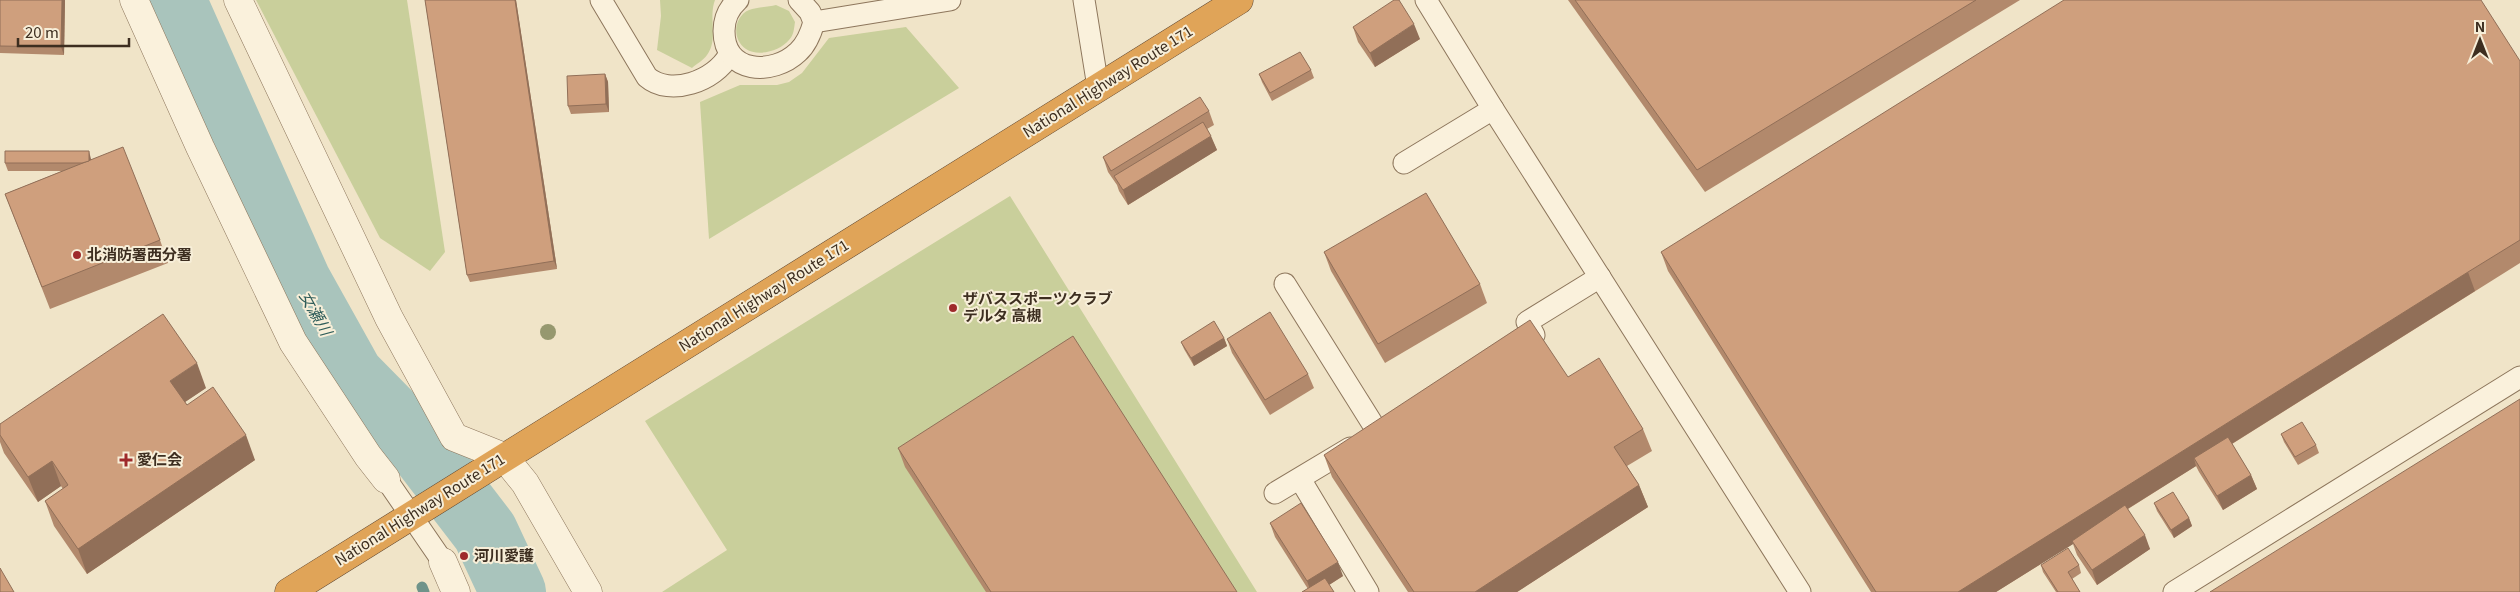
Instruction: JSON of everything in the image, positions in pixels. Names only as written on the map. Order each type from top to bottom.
[{"type":"highway","name":"National Highway Route 171","points":[[289,592],[1239,0]]},
{"type":"street","points":[[134,0],[223,197],[293,342],[386,479]]},
{"type":"street","points":[[238,0],[389,318],[454,437],[504,457],[525,483],[588,592]]},
{"type":"street","points":[[443,562],[456,592]]},
{"type":"lane","points":[[601,0],[647,77],[654,84],[663,86],[697,82],[716,72],[729,55]]},
{"type":"lane","points":[[738,0],[727,14],[724,26],[725,47],[729,55],[744,64],[767,66],[779,64],[798,52],[806,43],[814,22],[810,12],[799,0]]},
{"type":"lane","points":[[814,22],[950,0]]},
{"type":"lane","points":[[1084,0],[1098,87]]},
{"type":"lane","points":[[1426,0],[1493,109],[1800,592]]},
{"type":"lane","points":[[1404,163],[1493,109]]},
{"type":"lane","points":[[1509,350],[1534,335],[1527,322],[1600,277]]},
{"type":"lane","points":[[1276,494],[1385,426],[1285,284]]},
{"type":"lane","points":[[2174,592],[2520,377]]},
{"type":"lane","points":[[386,479],[419,512],[443,562]]},
{"type":"lane","points":[[1300,479],[1368,592]]},
{"type":"green space","points":[[256,0],[407,0],[445,252],[430,271],[380,238]]},
{"type":"green space","points":[[660,0],[715,0],[712,14],[713,35],[711,49],[706,57],[692,68],[657,50],[661,16]]},
{"type":"green space","points":[[776,5],[789,11],[795,22],[791,38],[785,44],[769,52],[757,53],[746,49],[741,45],[737,35],[737,23],[740,18],[749,10]]},
{"type":"green space","points":[[906,27],[959,88],[709,239],[700,102],[740,85],[777,85],[789,82],[802,73],[829,38]]},
{"type":"green space","name":"ザバススポーツクラブ デルタ 高槻","points":[[1010,196],[1257,592],[662,592],[727,550],[645,421]]},
{"type":"water","points":[[434,431],[495,527],[529,592],[488,592],[466,548],[399,455]]},
{"type":"pier","points":[[441,437],[496,524],[463,547],[402,464]]},
{"type":"building","points":[[0,0],[62,0],[61,47],[0,46]]},
{"type":"building","points":[[425,0],[515,0],[554,261],[467,275]]},
{"type":"building","points":[[1394,0],[1399,0],[1414,24],[1370,53],[1353,27]]},
{"type":"building","points":[[1575,0],[1976,0],[1697,170]]},
{"type":"building","points":[[2064,0],[2481,0],[2520,61],[2520,240],[1958,592],[1876,592],[1661,252]]},
{"type":"building","points":[[1300,52],[1311,70],[1270,93],[1259,74]]},
{"type":"building","points":[[605,74],[606,104],[568,106],[567,76]]},
{"type":"building","points":[[1200,97],[1209,111],[1111,171],[1103,157]]},
{"type":"building","points":[[1203,122],[1211,136],[1123,190],[1114,176]]},
{"type":"building","points":[[123,147],[160,240],[42,287],[5,194]]},
{"type":"building","points":[[5,151],[89,151],[89,161],[82,163],[5,163]]},
{"type":"building","points":[[1426,193],[1480,284],[1378,344],[1324,252]]},
{"type":"building","points":[[1270,312],[1308,374],[1265,400],[1227,339]]},
{"type":"building","points":[[163,314],[197,363],[170,381],[187,405],[213,387],[246,435],[78,549],[45,501],[68,485],[52,461],[28,477],[0,435],[0,424]]},
{"type":"building","points":[[1530,320],[1568,377],[1599,358],[1643,429],[1614,447],[1639,485],[1475,592],[1414,592],[1324,455]]},
{"type":"building","points":[[1214,321],[1224,338],[1191,358],[1181,342]]},
{"type":"building","points":[[1073,336],[1237,592],[991,592],[898,448]]},
{"type":"building","points":[[2520,399],[2520,592],[2210,592]]},
{"type":"building","points":[[2302,422],[2316,445],[2295,457],[2281,434]]},
{"type":"building","points":[[2228,437],[2251,475],[2217,496],[2194,458]]},
{"type":"building","points":[[2173,492],[2189,518],[2171,530],[2154,503]]},
{"type":"building","points":[[1301,503],[1338,562],[1307,581],[1270,523]]},
{"type":"building","points":[[2125,505],[2145,535],[2092,570],[2072,541]]},
{"type":"building","points":[[2068,548],[2079,565],[2068,572],[2080,592],[2058,592],[2041,565]]},
{"type":"building","points":[[0,568],[14,592],[0,592]]},
{"type":"building","points":[[1325,578],[1334,592],[1302,592]]},
{"type":"waterway","name":"女瀬川","points":[[173,0],[298,281],[351,376],[416,442],[485,532],[513,592]]},
{"type":"waterway","points":[[422,587],[424,592]]},
{"type":"place","name":"北消防署西分署","points":[[77,255]]},
{"type":"place","name":"ザバススポーツクラブ デルタ 高槻","points":[[953,308]]},
{"type":"place","name":"愛仁会","points":[[126,460]]},
{"type":"place","name":"河川愛護","points":[[464,556]]}]
